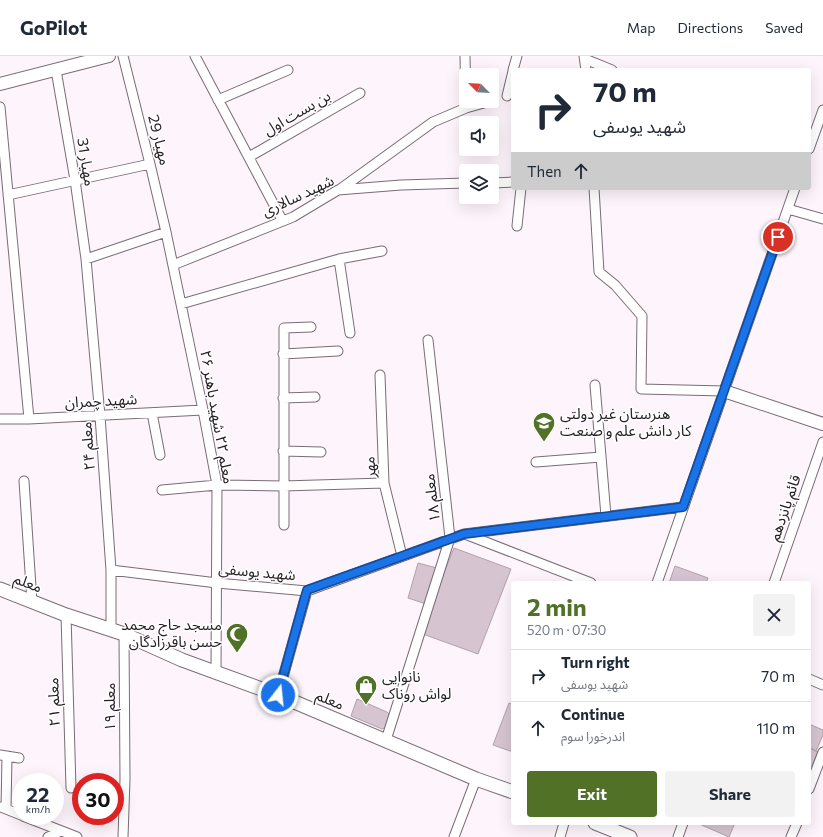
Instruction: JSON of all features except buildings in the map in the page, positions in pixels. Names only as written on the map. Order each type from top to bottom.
[{"type":"main road","name":"معلم","points":[[0,589],[66,615],[124,634],[182,660],[278,695],[476,779],[511,791]]},
{"type":"main road","points":[[600,825],[630,837]]},
{"type":"street","points":[[0,84],[109,56]]},
{"type":"street","name":"مهیار 29","points":[[123,56],[173,265]]},
{"type":"street","points":[[196,56],[282,220]]},
{"type":"street","points":[[465,56],[465,68]]},
{"type":"street","points":[[514,68],[517,56]]},
{"type":"street","points":[[586,68],[585,58],[608,68]]},
{"type":"street","name":"مهیار 31","points":[[56,70],[75,180],[86,259]]},
{"type":"street","points":[[218,100],[288,70]]},
{"type":"street","name":"بن بست اول","points":[[249,157],[360,93]]},
{"type":"street","points":[[499,99],[510,96]]},
{"type":"street","points":[[0,107],[29,419]]},
{"type":"street","points":[[338,190],[433,122],[466,108]]},
{"type":"street","points":[[811,142],[823,110]]},
{"type":"street","points":[[8,195],[150,164]]},
{"type":"street","points":[[499,183],[511,182]]},
{"type":"street","name":"شهید سالاری","points":[[173,265],[282,220],[293,217],[338,190],[400,185],[459,183]]},
{"type":"street","points":[[517,226],[521,190]]},
{"type":"street","points":[[594,190],[599,272],[615,285],[642,316],[641,389],[724,391],[823,424]]},
{"type":"street","points":[[658,581],[794,190]]},
{"type":"street","points":[[788,209],[823,219]]},
{"type":"street","points":[[86,259],[166,232]]},
{"type":"street","points":[[181,304],[339,259],[382,250]]},
{"type":"street","name":"معلم ۲۴","points":[[86,259],[100,416],[111,570],[111,631]]},
{"type":"street","points":[[339,259],[350,333]]},
{"type":"street","name":"معلم ۲۲ شهید باهنر ۲۶","points":[[173,265],[217,485],[216,672]]},
{"type":"street","points":[[284,525],[284,328],[311,327]]},
{"type":"street","name":"معلم ۱۸","points":[[386,740],[450,538],[428,340]]},
{"type":"street","points":[[283,354],[338,350]]},
{"type":"street","name":"مهر","points":[[380,375],[384,483],[402,556]]},
{"type":"street","points":[[595,385],[606,516]]},
{"type":"street","points":[[283,398],[316,397]]},
{"type":"street","name":"شهید چمران","points":[[0,419],[100,416],[203,410]]},
{"type":"street","points":[[152,413],[160,455]]},
{"type":"street","name":"قائم پانزدهم","points":[[775,581],[823,442]]},
{"type":"street","points":[[283,451],[321,452]]},
{"type":"street","points":[[536,462],[601,457]]},
{"type":"street","points":[[24,481],[32,602]]},
{"type":"street","points":[[162,490],[217,485],[283,486],[384,483]]},
{"type":"street","name":"شهید یوسفی","points":[[111,570],[216,583],[307,590],[464,534],[683,507]]},
{"type":"street","points":[[464,534],[585,581]]},
{"type":"street","points":[[278,695],[307,590]]},
{"type":"street","name":"معلم ۲۱","points":[[66,615],[71,788]]},
{"type":"street","name":"معلم ۱۹","points":[[123,837],[125,780],[124,634]]},
{"type":"street","points":[[811,680],[823,685]]},
{"type":"street","points":[[811,784],[823,752]]},
{"type":"street","points":[[3,808],[3,756],[19,758]]},
{"type":"street","points":[[454,837],[476,779]]},
{"type":"street","points":[[45,825],[77,837]]},
{"type":"street","points":[[560,837],[563,825]]},
{"type":"street","points":[[678,837],[682,825]]},
{"type":"street","points":[[791,837],[796,825]]},
{"type":"street","points":[[48,837],[61,831]]},
{"type":"place","name":"هنرستان غیر دولتی کار دانش علم و صنعت","points":[[544,442]]},
{"type":"place","name":"مسجد حاج محمد حسن باقرزادگان","points":[[237,654]]},
{"type":"place","name":"نانوایی لواش روناک","points":[[366,706]]},
{"type":"route","points":[[278,695],[307,590],[464,534],[683,507],[778,237]]}]
